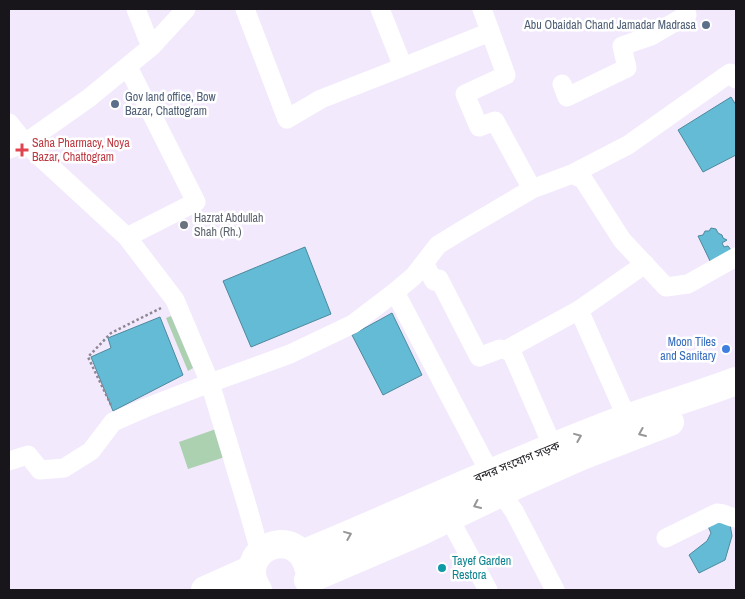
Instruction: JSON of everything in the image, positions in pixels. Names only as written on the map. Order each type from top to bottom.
[{"type":"highway","name":"বন্দর সংযোগ সড়ক","points":[[305,585],[449,518],[496,483],[553,447],[628,418],[736,381]]},
{"type":"highway","name":"বন্দর সংযোগ সড়ক","points":[[302,554],[368,527],[496,483],[521,483],[582,456],[736,396]]},
{"type":"highway","points":[[205,590],[257,570],[268,546],[277,544],[286,544],[302,554],[307,562],[309,571],[305,585]]},
{"type":"street","points":[[136,9],[151,47]]},
{"type":"street","points":[[17,146],[90,98],[151,47],[186,9]]},
{"type":"street","points":[[245,9],[287,119],[321,99],[490,32]]},
{"type":"street","points":[[380,9],[403,67]]},
{"type":"street","points":[[482,9],[506,75],[465,94],[479,127],[495,121],[532,189]]},
{"type":"street","points":[[562,84],[568,97],[627,68],[622,46],[651,36],[687,15],[684,9]]},
{"type":"street","points":[[127,237],[196,202],[128,67]]},
{"type":"street","points":[[9,461],[28,455],[40,470],[64,468],[91,452],[113,422],[117,420],[290,354],[353,324],[414,276],[438,245],[532,189],[572,174],[628,145],[730,73],[736,79]]},
{"type":"street","points":[[9,123],[17,146],[127,237],[175,300],[210,383],[248,509],[257,570]]},
{"type":"street","points":[[572,174],[583,179],[622,240],[666,287],[688,284],[736,257]]},
{"type":"street","points":[[424,263],[434,281],[439,279],[479,357],[500,349],[512,353],[553,447]]},
{"type":"street","points":[[506,350],[579,310],[645,264]]},
{"type":"street","points":[[395,292],[555,590]]},
{"type":"street","points":[[579,310],[628,418]]},
{"type":"street","points":[[666,538],[717,512],[731,518],[736,518]]},
{"type":"street","points":[[449,518],[488,590]]},
{"type":"path","points":[[117,420],[88,357],[111,333],[175,300]]},
{"type":"green space","points":[[171,316],[193,368],[188,371],[166,318]]},
{"type":"green space","points":[[216,429],[225,457],[188,469],[179,442]]},
{"type":"water","points":[[731,97],[736,105],[736,155],[703,172],[678,130]]},
{"type":"water","points":[[711,228],[716,229],[727,240],[722,243],[724,247],[728,246],[731,250],[711,263],[698,236],[703,235],[705,231],[709,231]]},
{"type":"water","points":[[305,247],[331,314],[251,347],[223,281]]},
{"type":"water","points":[[392,313],[422,375],[383,395],[352,335]]},
{"type":"water","points":[[160,317],[183,375],[113,411],[91,357],[111,348],[108,338]]},
{"type":"water","points":[[724,518],[730,524],[732,536],[725,560],[699,573],[689,555],[707,541],[711,533],[707,524]]},
{"type":"place","name":"Abu Obaidah Chand Jamadar Madrasa","points":[[706,25]]},
{"type":"place","name":"Gov land office, Bow Bazar, Chattogram","points":[[115,104]]},
{"type":"place","name":"Saha Pharmacy, Noya Bazar, Chattogram","points":[[22,150]]},
{"type":"place","name":"Hazrat Abdullah Shah (Rh.)","points":[[184,225]]},
{"type":"place","name":"Moon Tiles and Sanitary","points":[[726,349]]},
{"type":"place","name":"Tayef Garden Restora","points":[[442,568]]}]
